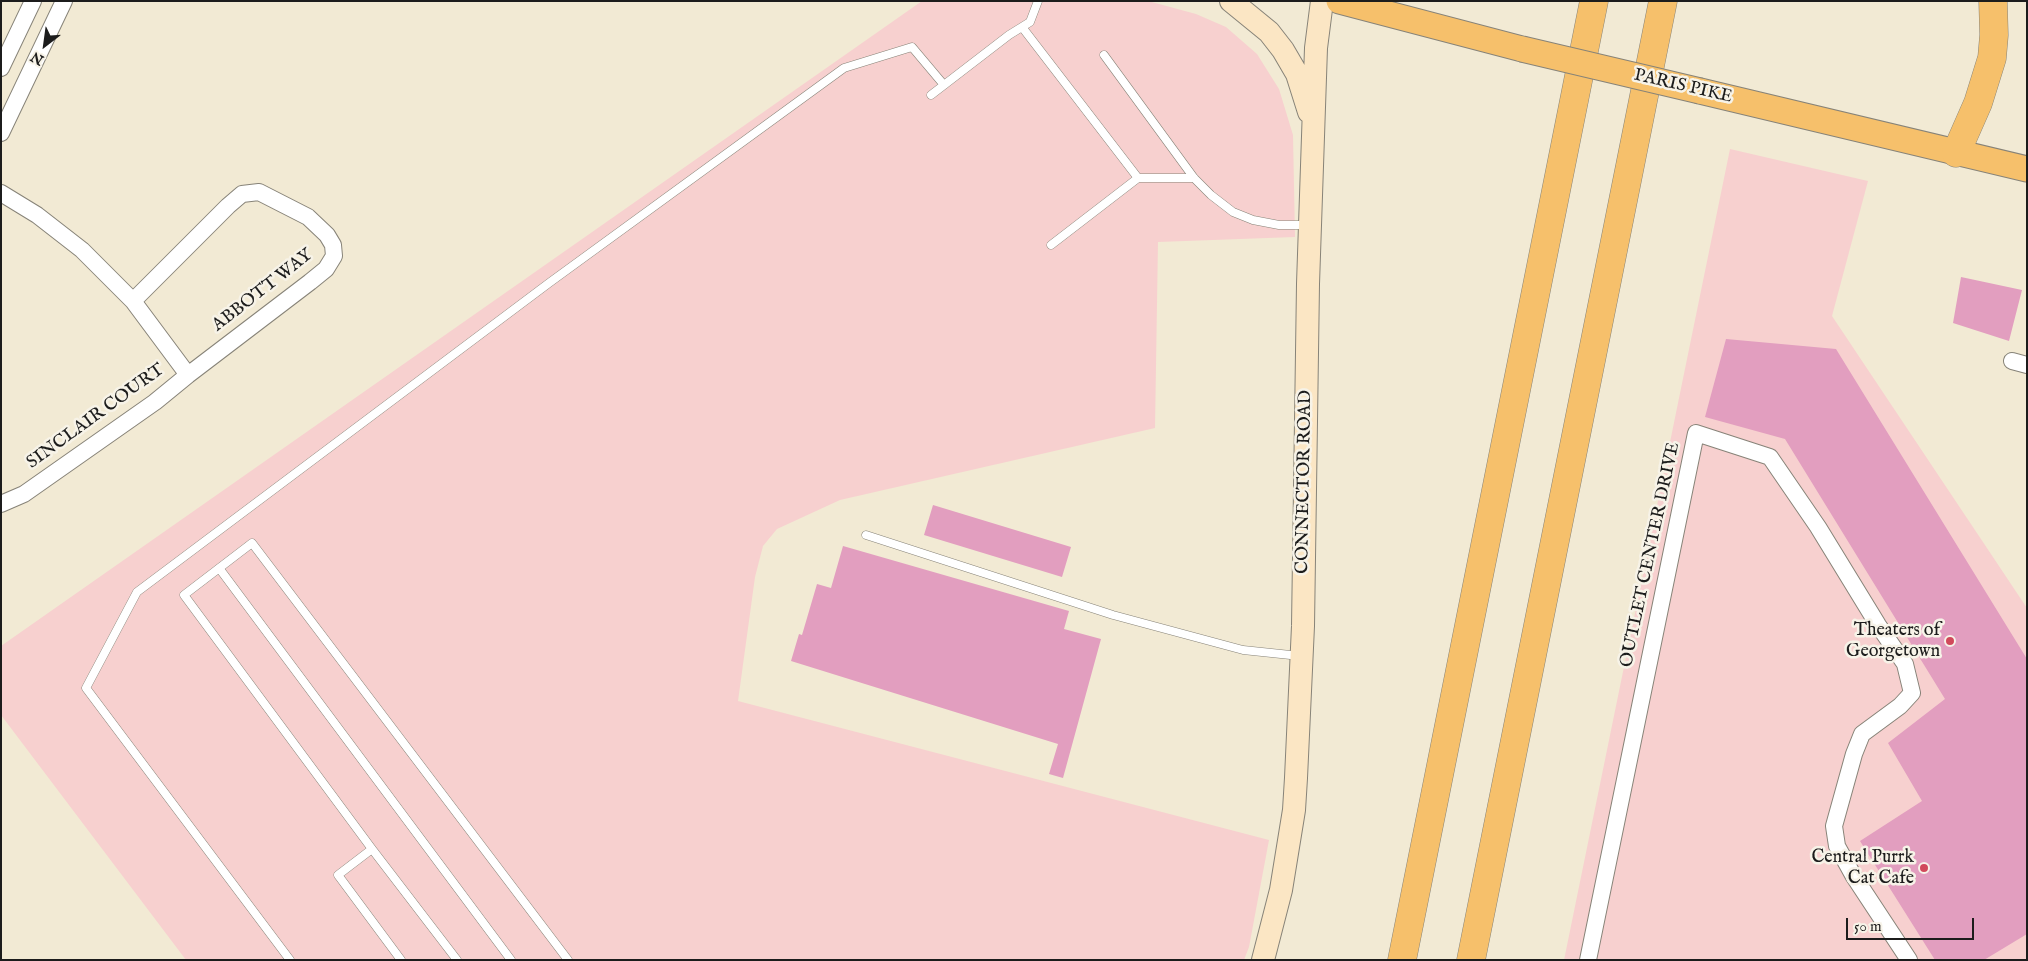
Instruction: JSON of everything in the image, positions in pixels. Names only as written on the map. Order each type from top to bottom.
[{"type":"highway","points":[[1402,960],[1594,1]]},
{"type":"highway","points":[[1471,960],[1663,1]]},
{"type":"highway","points":[[1956,152],[1978,103],[1992,58],[1994,34],[1993,1]]},
{"type":"main road","points":[[1231,1],[1269,32],[1283,50],[1297,74],[1314,129]]},
{"type":"main road","name":"CONNECTOR ROAD","points":[[1263,960],[1281,890],[1294,810],[1302,656],[1310,225],[1316,48],[1322,1]]},
{"type":"main road","name":"PARIS PIKE","points":[[1339,1],[1522,49],[2027,169]]},
{"type":"street","points":[[1,68],[33,1]]},
{"type":"street","points":[[1,133],[64,1]]},
{"type":"street","name":"ABBOTT WAY","points":[[133,301],[242,194],[259,192],[274,198],[308,217],[327,235],[333,245],[334,256],[326,269],[188,374]]},
{"type":"street","points":[[1,193],[37,216],[82,250],[133,301],[188,374]]},
{"type":"street","name":"SINCLAIR COURT","points":[[1,504],[24,494],[155,402],[188,374]]},
{"type":"street","name":"OUTLET CENTER DRIVE","points":[[1588,960],[1696,433],[1770,457],[1818,527],[1878,625],[1905,664],[1912,693],[1900,706],[1862,734],[1854,754],[1834,826],[1837,846],[1852,875],[1909,960]]},
{"type":"lane","points":[[931,95],[1030,22],[1038,1]]},
{"type":"lane","points":[[1022,27],[1138,178]]},
{"type":"lane","points":[[290,960],[86,688],[137,592],[533,295],[844,68],[912,47],[944,85]]},
{"type":"lane","points":[[1104,55],[1194,178],[1211,195],[1233,212],[1253,220],[1279,225],[1310,225]]},
{"type":"lane","points":[[1051,245],[1138,178],[1194,178]]},
{"type":"lane","points":[[866,535],[1113,615],[1243,650],[1302,656]]},
{"type":"lane","points":[[457,960],[372,849],[184,595],[252,543],[568,960]]},
{"type":"lane","points":[[219,568],[511,960]]},
{"type":"lane","points":[[372,849],[338,875],[401,960]]},
{"type":"shaded area","points":[[922,1],[1148,1],[1196,14],[1226,27],[1257,54],[1279,89],[1293,135],[1295,237],[1158,242],[1155,428],[840,500],[777,529],[763,546],[755,577],[738,701],[1269,840],[1249,947],[1244,960],[186,960],[1,715],[1,646]]},
{"type":"shaded area","points":[[1730,149],[1868,181],[1832,316],[2027,608],[2027,960],[1564,960]]},
{"type":"building","points":[[1961,277],[2022,290],[2009,341],[1953,323]]},
{"type":"building","points":[[1726,339],[1836,349],[2027,659],[2027,934],[1984,960],[1935,960],[1860,841],[1922,801],[1888,743],[1945,699],[1785,439],[1705,417]]},
{"type":"building","points":[[933,505],[1071,547],[1062,577],[924,535]]},
{"type":"building","points":[[843,546],[1069,611],[1064,629],[1101,639],[1063,778],[1049,774],[1058,744],[791,661],[799,634],[802,635],[817,584],[831,588]]},
{"type":"place","name":"Theaters of Georgetown","points":[[1950,641]]},
{"type":"place","name":"Central Purrk Cat Cafe","points":[[1924,868]]}]
